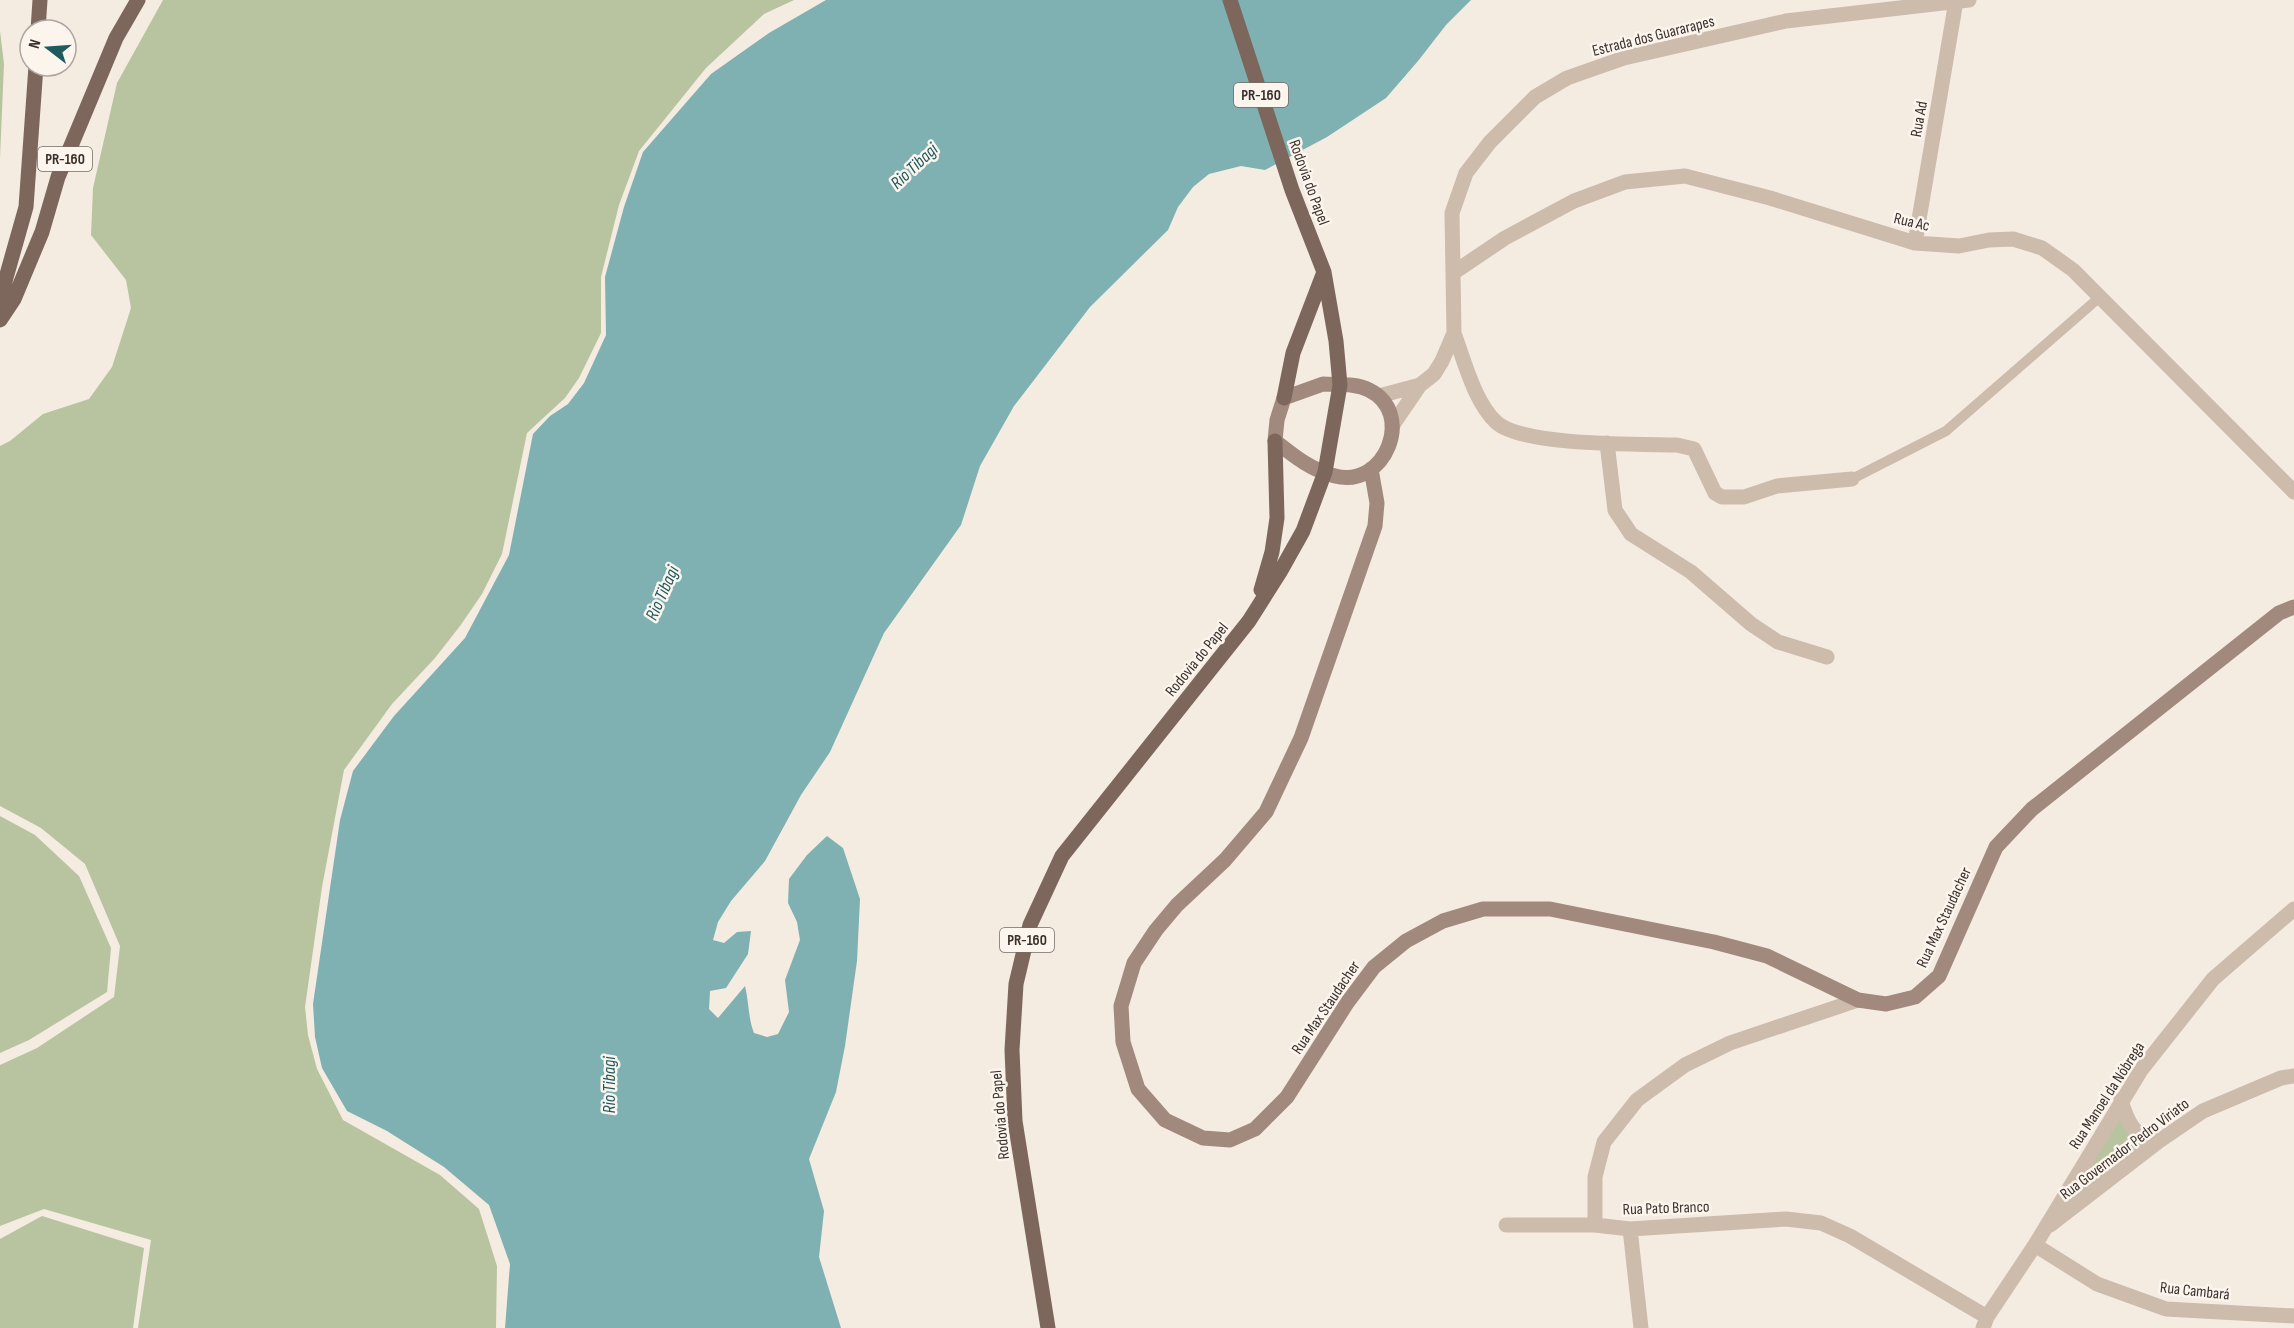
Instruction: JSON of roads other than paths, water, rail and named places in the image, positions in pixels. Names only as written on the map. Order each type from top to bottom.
[{"type":"main road","points":[[39,18],[40,0]]},
{"type":"main road","name":"PR-160","points":[[0,320],[14,298],[42,232],[58,177],[116,38],[138,0]]},
{"type":"main road","name":"Rodovia do Papel","points":[[1048,1328],[1014,1109],[1012,1050],[1016,984],[1030,925],[1062,856],[1249,621],[1303,531],[1325,472],[1341,385],[1324,272],[1292,190],[1230,0]]},
{"type":"main road","name":"PR-160","points":[[0,299],[26,207],[35,78]]},
{"type":"main road","points":[[1249,621],[1267,573],[1277,518],[1275,441],[1277,420],[1293,354],[1324,272]]},
{"type":"main road","points":[[1275,441],[1298,459],[1336,476],[1348,477],[1360,475],[1381,461],[1392,439],[1388,410],[1379,396],[1362,386],[1323,384],[1284,398]]},
{"type":"main road","name":"Rua Max Staudacher","points":[[1371,469],[1377,503],[1375,526],[1301,738],[1266,812],[1225,860],[1177,905],[1156,930],[1134,963],[1121,1006],[1123,1042],[1138,1089],[1165,1120],[1203,1138],[1230,1140],[1255,1129],[1287,1097],[1347,1003],[1374,966],[1406,941],[1443,921],[1483,909],[1551,909],[1714,942],[1767,956],[1858,1000],[1886,1004],[1915,998],[1939,976],[1996,847],[2003,839],[2042,802],[2279,613],[2294,606]]},
{"type":"street","name":"Rua Ad","points":[[1915,243],[1963,1]]},
{"type":"street","name":"Estrada dos Guararapes","points":[[1392,426],[1419,385],[1434,374],[1454,333],[1452,213],[1466,173],[1490,142],[1535,97],[1567,78],[1624,58],[1786,21],[1963,1]]},
{"type":"street","name":"Rua Ac","points":[[1453,273],[1505,238],[1574,201],[1625,182],[1685,176],[1770,198],[1915,243],[1959,246],[1989,240],[2013,239],[2042,249],[2058,259],[2101,296],[2132,331],[2294,492]]},
{"type":"street","points":[[1454,333],[1483,406],[1498,424],[1519,432],[1558,440],[1677,445],[1695,449],[1715,493],[1722,497],[1744,497],[1778,486],[1852,479]]},
{"type":"street","points":[[1379,396],[1419,385]]},
{"type":"street","points":[[1607,442],[1615,510],[1631,534],[1691,572],[1751,624],[1778,642],[1827,657]]},
{"type":"street","name":"Rua Manoel da Nóbrega","points":[[1985,1323],[2141,1070],[2213,979],[2294,909]]},
{"type":"street","points":[[1595,1225],[1595,1177],[1604,1142],[1637,1100],[1685,1065],[1730,1043],[1858,1000]]},
{"type":"street","name":"Rua Governador Pedro Viriato","points":[[2045,1228],[2158,1141],[2203,1111],[2281,1078],[2294,1076]]},
{"type":"street","points":[[2121,1100],[2130,1126],[2150,1140],[2158,1141]]},
{"type":"street","name":"Rua Pato Branco","points":[[1506,1225],[1595,1225],[1630,1229],[1786,1219],[1821,1224],[1850,1236],[1985,1323]]},
{"type":"street","points":[[1630,1229],[1641,1328]]},
{"type":"street","name":"Rua Cambará","points":[[2035,1245],[2097,1284],[2166,1309],[2294,1316]]},
{"type":"lane","points":[[1852,479],[1946,431],[2101,296]]},
{"type":"water","name":"Rio Tibagi","points":[[826,0],[1471,0],[1446,25],[1386,98],[1327,137],[1265,170],[1241,166],[1209,174],[1193,187],[1178,207],[1168,230],[1090,307],[1014,406],[980,466],[961,525],[884,633],[830,752],[801,795],[765,861],[731,901],[718,922],[713,940],[724,943],[737,932],[751,931],[748,954],[726,988],[710,991],[709,1009],[718,1018],[745,986],[754,1033],[767,1037],[778,1034],[789,1012],[785,980],[800,940],[797,922],[788,903],[789,879],[807,855],[827,836],[843,848],[860,899],[857,961],[836,1092],[809,1159],[824,1211],[819,1257],[841,1328],[505,1328],[510,1264],[489,1205],[444,1167],[387,1131],[347,1111],[322,1068],[315,1037],[313,1004],[340,820],[353,771],[394,716],[465,638],[509,555],[533,434],[550,416],[568,404],[584,383],[606,335],[605,277],[624,207],[643,152],[711,74],[769,33]]}]
